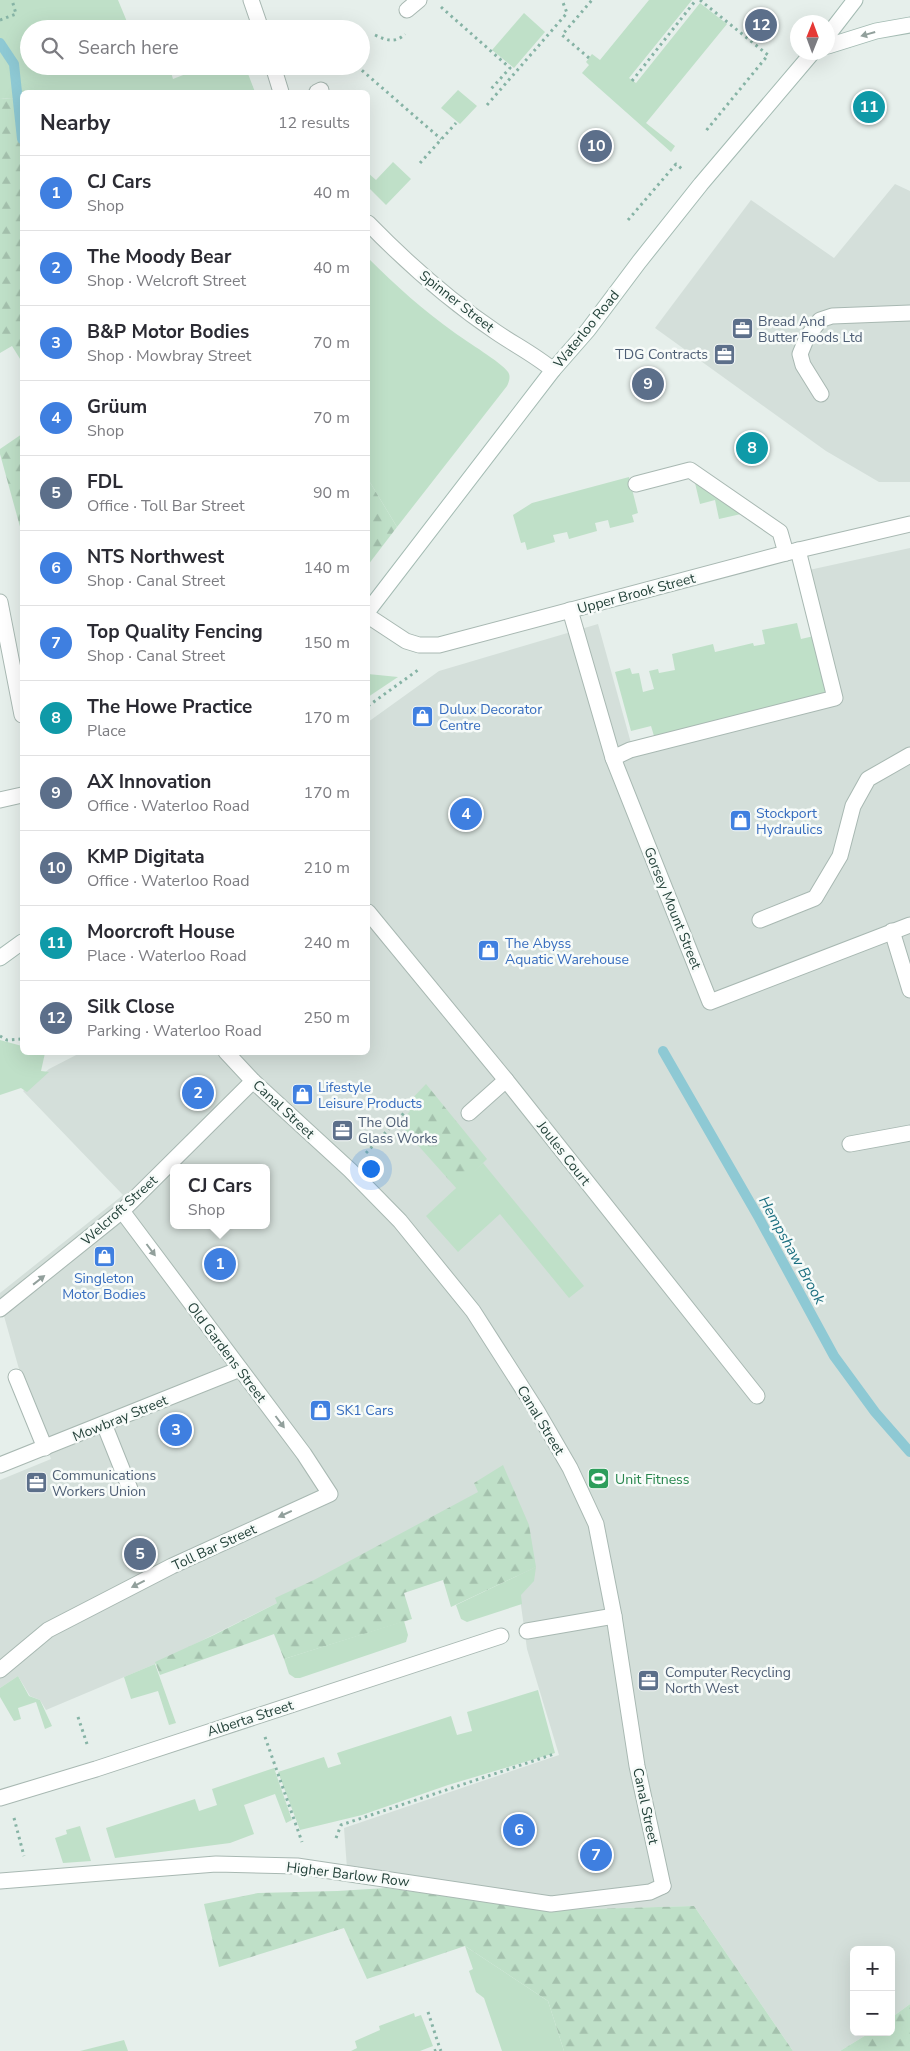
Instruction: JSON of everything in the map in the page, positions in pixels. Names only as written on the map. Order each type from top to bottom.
[{"type":"street","points":[[407,10],[419,0]]},
{"type":"street","points":[[835,25],[855,0]]},
{"type":"street","points":[[251,2],[258,20]]},
{"type":"street","points":[[835,44],[876,31],[910,25]]},
{"type":"street","name":"Waterloo Road","points":[[370,608],[554,370],[588,330],[638,262],[701,184],[806,60]]},
{"type":"street","points":[[276,75],[280,90]]},
{"type":"street","name":"Spinner Street","points":[[370,225],[398,254],[440,290],[495,332],[554,370]]},
{"type":"street","points":[[821,394],[803,365],[800,354],[807,337],[820,320],[832,316],[910,313]]},
{"type":"street","points":[[613,758],[630,750],[835,698],[792,551],[780,532],[690,470],[636,484]]},
{"type":"street","name":"Upper Brook Street","points":[[370,617],[406,641],[419,645],[439,645],[792,551],[910,524]]},
{"type":"street","points":[[0,602],[20,705]]},
{"type":"street","name":"Gorsey Mount Street","points":[[570,610],[613,758],[710,1002],[910,925]]},
{"type":"street","points":[[760,920],[815,898],[840,856],[853,806],[868,779],[910,755]]},
{"type":"street","points":[[0,800],[20,795]]},
{"type":"street","name":"Joules Court","points":[[370,914],[506,1080],[757,1396]]},
{"type":"street","points":[[892,931],[910,990]]},
{"type":"street","points":[[0,958],[20,943]]},
{"type":"street","name":"Canal Street","points":[[229,1055],[253,1081],[350,1170],[394,1215],[473,1311],[537,1411],[570,1468],[596,1524],[614,1616],[637,1766],[663,1886]]},
{"type":"street","points":[[469,1113],[506,1080]]},
{"type":"street","name":"Welcroft Street","points":[[0,1309],[122,1211],[253,1081]]},
{"type":"street","points":[[850,1144],[910,1133]]},
{"type":"street","name":"Old Gardens Street","points":[[122,1211],[304,1454],[330,1494]]},
{"type":"street","name":"Mowbray Street","points":[[0,1465],[240,1369]]},
{"type":"street","points":[[16,1377],[45,1448]]},
{"type":"street","points":[[104,1424],[130,1489]]},
{"type":"street","name":"Toll Bar Street","points":[[0,1670],[48,1630],[172,1566],[330,1494]]},
{"type":"street","points":[[527,1631],[614,1616]]},
{"type":"street","name":"Alberta Street","points":[[4,1797],[96,1769],[501,1636]]},
{"type":"street","name":"Higher Barlow Row","points":[[0,1881],[216,1864],[297,1866],[552,1904],[650,1892],[663,1886]]},
{"type":"path","points":[[0,20],[16,14],[12,0]]},
{"type":"path","points":[[487,105],[567,13],[562,0]]},
{"type":"path","points":[[589,58],[562,35],[592,0]]},
{"type":"path","points":[[632,81],[698,0],[768,55],[705,132]]},
{"type":"path","points":[[438,5],[510,68],[492,88]]},
{"type":"path","points":[[368,75],[441,139]]},
{"type":"path","points":[[420,163],[456,123]]},
{"type":"path","points":[[628,220],[676,164],[682,168]]},
{"type":"path","points":[[370,705],[418,670],[439,645]]},
{"type":"path","points":[[0,1036],[7,1040],[20,1039]]},
{"type":"path","points":[[364,1154],[405,1112]]},
{"type":"path","points":[[257,1716],[304,1848]]},
{"type":"path","points":[[78,1717],[96,1769]]},
{"type":"path","points":[[336,1838],[342,1825],[554,1754]]},
{"type":"path","points":[[4,1797],[25,1859]]},
{"type":"path","points":[[428,2012],[440,2050],[434,2051]]},
{"type":"shaded area","points":[[895,184],[910,191],[910,482],[879,482],[826,451],[655,328],[751,200],[834,258]]},
{"type":"shaded area","points":[[910,548],[910,2004],[895,2015],[895,1946],[850,1946],[850,2036],[864,2036],[840,2051],[793,2051],[694,1906],[552,1910],[348,1882],[344,1828],[559,1755],[527,1649],[505,1489],[155,1664],[46,1710],[40,1700],[30,1696],[18,1676],[0,1688],[0,1480],[51,1459],[19,1369],[0,1302],[0,1293],[123,1195],[23,1091],[49,1069],[76,1055],[370,1055],[370,721],[439,671],[598,624],[631,743],[639,755],[842,702],[809,570]]},
{"type":"green space","points":[[0,0],[118,0],[126,20],[20,20],[20,75],[172,75],[173,79],[183,75],[248,75],[254,90],[20,90],[20,108],[12,98],[0,99]]},
{"type":"green space","points":[[649,0],[692,0],[629,78],[636,83],[700,3],[727,24],[646,123],[675,146],[671,152],[582,73],[589,65],[586,62],[592,54],[600,60]]},
{"type":"green space","points":[[524,13],[545,32],[514,68],[492,50]]},
{"type":"green space","points":[[458,90],[477,106],[460,124],[441,108]]},
{"type":"green space","points":[[12,98],[20,108],[20,359],[12,346],[0,353],[0,99]]},
{"type":"green space","points":[[393,162],[411,179],[386,205],[370,189],[370,175],[376,180]]},
{"type":"green space","points":[[370,260],[421,307],[498,363],[509,375],[507,386],[397,527],[370,482]]},
{"type":"green space","points":[[20,435],[20,527],[0,454],[0,449]]},
{"type":"green space","points":[[629,477],[638,513],[632,515],[634,522],[610,528],[608,520],[595,523],[597,531],[569,539],[567,532],[553,535],[555,542],[527,550],[525,542],[521,543],[513,515],[532,503]]},
{"type":"green space","points":[[370,482],[397,527],[370,562]]},
{"type":"green space","points":[[695,483],[741,514],[719,519],[715,500],[700,504]]},
{"type":"green space","points":[[797,623],[801,639],[814,636],[828,693],[654,736],[651,726],[631,731],[615,672],[630,668],[632,674],[639,673],[643,692],[654,689],[649,671],[658,669],[659,673],[675,670],[672,654],[713,644],[715,652],[753,643],[754,646],[765,644],[762,630]]},
{"type":"green space","points":[[370,674],[398,677],[370,696]]},
{"type":"green space","points":[[0,1040],[20,1045],[20,1055],[45,1055],[41,1071],[49,1072],[27,1092],[21,1088],[0,1095]]},
{"type":"green space","points":[[426,1084],[487,1159],[457,1189],[399,1124],[410,1111],[405,1106]]},
{"type":"green space","points":[[483,1163],[584,1286],[569,1298],[500,1214],[458,1252],[426,1216]]},
{"type":"green space","points":[[503,1465],[529,1525],[536,1567],[451,1607],[443,1580],[404,1593],[412,1619],[284,1659],[274,1634],[160,1675],[155,1662],[277,1603],[275,1598],[314,1580],[478,1492],[474,1483]]},
{"type":"green space","points":[[536,1567],[534,1581],[521,1595],[522,1604],[467,1622],[461,1619],[456,1605]]},
{"type":"green space","points":[[404,1621],[408,1635],[406,1642],[300,1678],[295,1678],[289,1674],[284,1659]]},
{"type":"green space","points":[[155,1664],[176,1723],[169,1725],[158,1691],[131,1699],[124,1677]]},
{"type":"green space","points":[[18,1676],[29,1696],[40,1700],[52,1726],[45,1729],[36,1702],[18,1708],[21,1719],[14,1721],[0,1697],[0,1688]]},
{"type":"green space","points":[[538,1690],[555,1753],[448,1785],[362,1815],[300,1830],[278,1772],[324,1757],[328,1768],[341,1764],[337,1753],[451,1716],[457,1735],[472,1731],[467,1712]]},
{"type":"green space","points":[[274,1768],[292,1820],[286,1823],[275,1794],[244,1805],[254,1834],[230,1843],[115,1858],[106,1828],[195,1799],[199,1811],[217,1805],[212,1789]]},
{"type":"green space","points":[[80,1826],[91,1861],[63,1863],[55,1838],[67,1834],[66,1830]]},
{"type":"green space","points":[[386,1888],[552,1910],[694,1906],[793,2051],[564,2051],[548,2001],[465,1946],[367,1979],[344,1928],[219,1967],[204,1904],[258,1893]]},
{"type":"green space","points":[[465,1946],[548,2001],[564,2051],[502,2051],[484,1998],[476,1992],[469,1971],[473,1969]]},
{"type":"green space","points":[[910,2004],[910,2051],[840,2051],[864,2036],[895,2036],[895,2015]]},
{"type":"green space","points":[[414,2013],[415,2017],[421,2015],[433,2046],[420,2051],[351,2051],[357,2048],[355,2041],[380,2030],[379,2026]]},
{"type":"green space","points":[[124,2040],[128,2051],[80,2051]]},
{"type":"waterway","points":[[0,43],[14,64],[20,120]]},
{"type":"waterway","name":"Hempshaw Brook","points":[[663,1051],[759,1218],[834,1356],[875,1412],[910,1452]]},
{"type":"place","name":"Silk Close","points":[[761,25]]},
{"type":"place","name":"Moorcroft House","points":[[869,107]]},
{"type":"place","name":"KMP Digitata","points":[[596,146]]},
{"type":"place","name":"Bread And Butter Foods Ltd","points":[[742,329]]},
{"type":"place","name":"TDG Contracts","points":[[724,354]]},
{"type":"place","name":"AX Innovation","points":[[648,384]]},
{"type":"place","name":"The Howe Practice","points":[[752,448]]},
{"type":"place","name":"Dulux Decorator Centre","points":[[423,717]]},
{"type":"place","name":"Grüum","points":[[466,814]]},
{"type":"place","name":"Stockport Hydraulics","points":[[740,821]]},
{"type":"place","name":"The Abyss Aquatic Warehouse","points":[[489,951]]},
{"type":"place","name":"The Moody Bear","points":[[198,1093]]},
{"type":"place","name":"Lifestyle Leisure Products","points":[[302,1095]]},
{"type":"place","name":"The Old Glass Works","points":[[342,1130]]},
{"type":"place","name":"Singleton Motor Bodies","points":[[104,1256]]},
{"type":"place","name":"CJ Cars","points":[[220,1264]]},
{"type":"place","name":"SK1 Cars","points":[[320,1410]]},
{"type":"place","name":"B&P Motor Bodies","points":[[176,1430]]},
{"type":"place","name":"Unit Fitness","points":[[599,1479]]},
{"type":"place","name":"Communications Workers Union","points":[[36,1483]]},
{"type":"place","name":"FDL","points":[[140,1554]]},
{"type":"place","name":"Computer Recycling North West","points":[[649,1680]]},
{"type":"place","name":"NTS Northwest","points":[[519,1830]]},
{"type":"place","name":"Top Quality Fencing","points":[[596,1855]]}]
